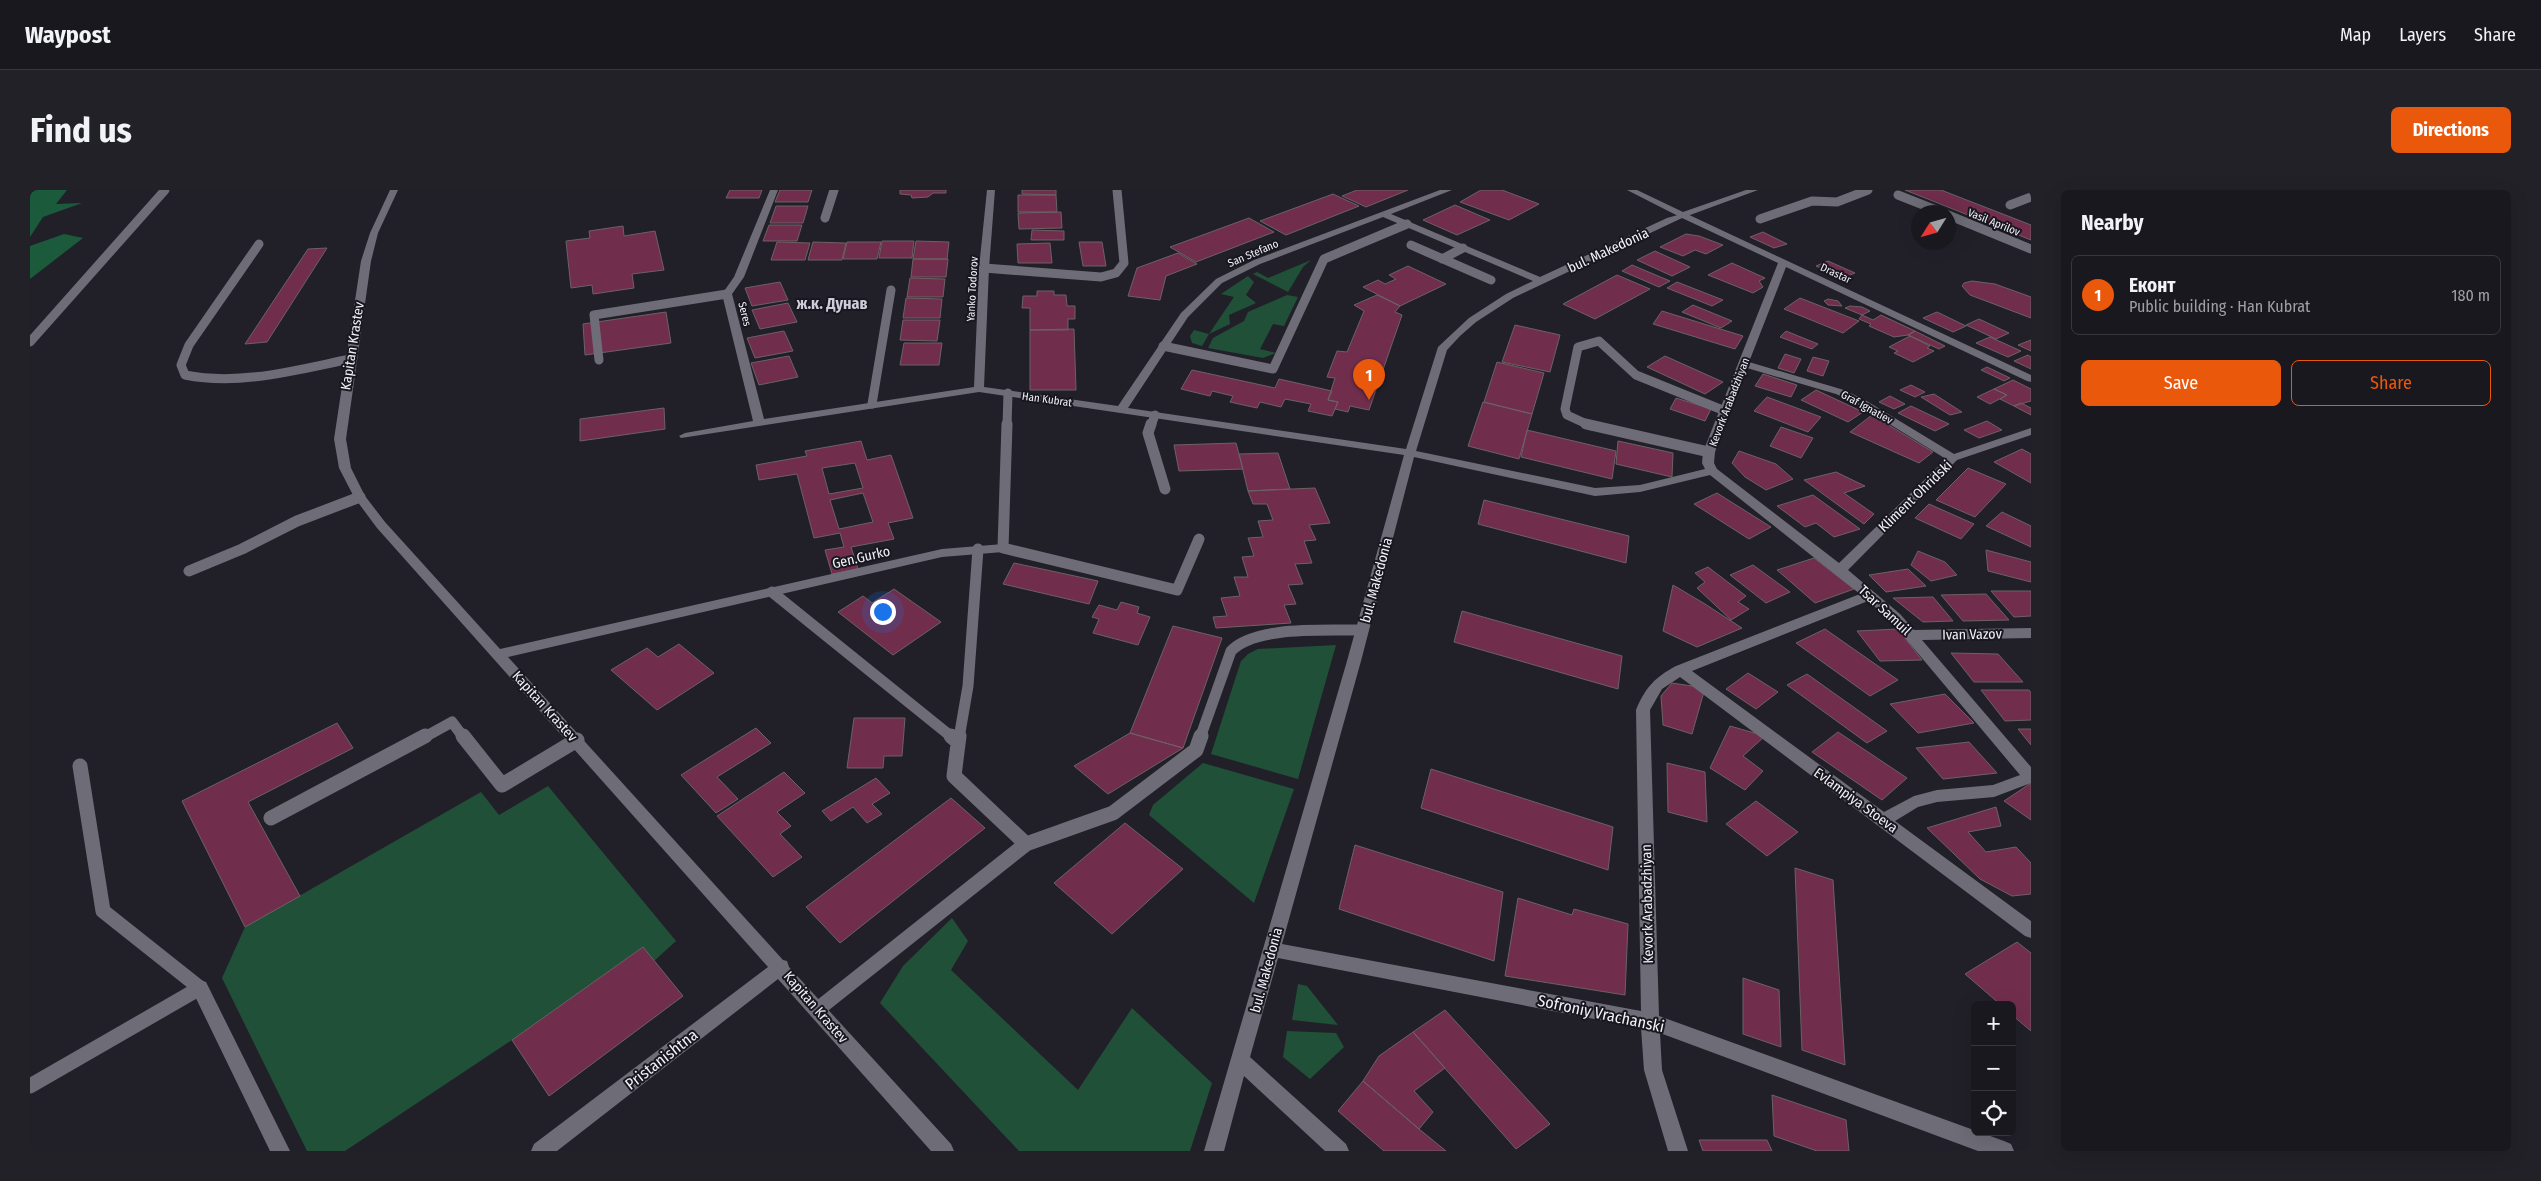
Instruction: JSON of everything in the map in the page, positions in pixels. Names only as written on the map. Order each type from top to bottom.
[{"type":"street","name":"Kapitan Krastev","points":[[394,190],[374,233],[366,262],[350,360],[340,439],[345,468],[360,497],[381,525],[577,740],[944,1151]]},
{"type":"street","name":"Seres","points":[[759,423],[727,294],[739,277],[774,190]]},
{"type":"street","name":"Yanko Todorov","points":[[979,389],[984,268],[991,190]]},
{"type":"street","name":"San Stefano","points":[[1121,410],[1184,315],[1219,281],[1257,262],[1448,190]]},
{"type":"street","name":"Drastar","points":[[1631,190],[2031,379]]},
{"type":"street","name":"bul. Makedonia","points":[[1214,1151],[1241,1061],[1270,949],[1362,630],[1410,453],[1442,349],[1454,334],[1470,322],[1541,281],[1682,215],[1754,190]]},
{"type":"street","points":[[1385,215],[1541,281]]},
{"type":"street","name":"Kevork Arabadzhiyan","points":[[1712,472],[1708,462],[1709,452],[1783,262]]},
{"type":"street","name":"Graf Ignatiev","points":[[1744,364],[1840,392],[1861,402],[1953,458]]},
{"type":"street","name":"Han Kubrat","points":[[685,436],[872,404],[979,389],[1410,453]]},
{"type":"street","name":"Kliment Ohridski","points":[[1840,570],[1953,458],[2031,431]]},
{"type":"street","points":[[1410,453],[1596,492],[1618,493],[1638,490],[1712,472]]},
{"type":"street","name":"Tsar Samuil","points":[[1712,472],[1871,595],[1913,636],[2031,777],[1994,790],[1937,796],[1914,802],[1884,820]]},
{"type":"street","name":"Gen.Gurko","points":[[499,654],[942,554],[1003,548]]},
{"type":"street","points":[[1681,670],[1871,595]]},
{"type":"street","name":"Ivan Vazov","points":[[1913,636],[2031,633]]},
{"type":"street","name":"Kevork Arabadzhiyan","points":[[1678,1151],[1653,1070],[1650,1021],[1643,710],[1650,691],[1662,680],[1681,670]]},
{"type":"street","name":"Evlampiya Stoeva","points":[[1681,670],[2031,931]]},
{"type":"street","name":"Sofroniy Vrachanski","points":[[1270,949],[1650,1021],[2004,1151]]},
{"type":"street","name":"Pristanishtna","points":[[541,1151],[781,967]]},
{"type":"street","points":[[200,988],[280,1151]]},
{"type":"street","points":[[1241,1061],[1338,1151]]},
{"type":"lane","points":[[30,342],[166,190]]},
{"type":"lane","points":[[824,218],[834,190]]},
{"type":"lane","points":[[984,268],[1096,278],[1114,275],[1121,270],[1124,263],[1118,190]]},
{"type":"lane","points":[[1760,219],[1812,201],[1837,202],[1868,190]]},
{"type":"lane","points":[[1898,195],[1923,205]]},
{"type":"lane","points":[[2010,206],[2031,197]]},
{"type":"lane","name":"Vasil Aprilov","points":[[1956,219],[2031,249]]},
{"type":"lane","points":[[1163,346],[1273,369],[1324,259],[1407,224]]},
{"type":"lane","points":[[259,244],[190,345],[181,365],[185,375],[200,380],[225,380],[350,360]]},
{"type":"lane","points":[[1411,245],[1491,280]]},
{"type":"lane","points":[[1442,259],[1463,248]]},
{"type":"lane","points":[[872,404],[891,290]]},
{"type":"lane","points":[[598,360],[594,315],[727,294]]},
{"type":"lane","points":[[1709,452],[1584,424],[1567,415],[1565,409],[1578,347],[1599,341],[1636,375],[1725,411]]},
{"type":"lane","points":[[1003,548],[1008,393]]},
{"type":"lane","points":[[1155,415],[1148,433],[1165,489]]},
{"type":"lane","points":[[189,571],[242,549],[297,521],[360,497]]},
{"type":"lane","name":"Gen.Gurko","points":[[1003,548],[1177,590],[1199,539]]},
{"type":"lane","points":[[978,549],[968,686],[954,776],[1026,844]]},
{"type":"lane","points":[[772,592],[958,742]]},
{"type":"lane","points":[[818,1009],[1026,844],[1113,813],[1196,750],[1231,651],[1239,643],[1251,637],[1265,634],[1362,630]]},
{"type":"lane","points":[[271,818],[452,722],[502,785],[577,740]]},
{"type":"lane","points":[[30,1086],[200,988],[103,911],[80,766]]},
{"type":"green space","points":[[30,190],[67,190],[56,204],[82,203],[43,217],[30,237]]},
{"type":"green space","points":[[64,234],[83,238],[30,279],[30,246]]},
{"type":"green space","points":[[1311,260],[1303,267],[1288,292],[1253,274],[1257,272],[1268,278]]},
{"type":"green space","points":[[1248,276],[1254,282],[1246,295],[1256,303],[1229,315],[1230,324],[1209,334],[1234,297],[1221,294]]},
{"type":"green space","points":[[1287,295],[1298,297],[1284,326],[1273,324],[1260,349],[1276,353],[1263,358],[1208,348],[1213,338],[1244,321],[1248,312]]},
{"type":"green space","points":[[1194,330],[1209,334],[1202,346],[1192,343],[1190,336]]},
{"type":"green space","points":[[1336,645],[1298,779],[1211,754],[1241,661],[1248,654],[1258,649]]},
{"type":"green space","points":[[1203,763],[1294,789],[1254,903],[1149,815],[1153,805]]},
{"type":"green space","points":[[548,786],[676,941],[654,961],[643,947],[512,1040],[345,1151],[307,1151],[222,978],[245,927],[481,792],[499,815]]},
{"type":"green space","points":[[952,918],[968,941],[951,970],[1078,1090],[1132,1008],[1212,1083],[1190,1151],[1019,1151],[880,1003],[903,966]]},
{"type":"green space","points":[[1298,984],[1307,986],[1338,1025],[1292,1020]]},
{"type":"green space","points":[[1287,1031],[1336,1033],[1344,1047],[1310,1079],[1283,1057]]},
{"type":"building","points":[[730,190],[762,190],[759,198],[726,198]]},
{"type":"building","points":[[780,190],[812,190],[808,202],[775,202]]},
{"type":"building","points":[[900,190],[946,190],[946,193],[933,193],[928,197],[912,198],[911,195],[900,194]]},
{"type":"building","points":[[1022,190],[1056,190],[1056,195],[1022,194]]},
{"type":"building","points":[[1357,190],[1408,190],[1366,207],[1342,196]]},
{"type":"building","points":[[1481,190],[1502,190],[1539,204],[1509,220],[1460,202]]},
{"type":"building","points":[[1905,190],[1941,190],[2031,225],[2031,240],[1956,210],[1956,205],[1943,205]]},
{"type":"building","points":[[1333,194],[1359,206],[1286,235],[1260,221]]},
{"type":"building","points":[[1018,195],[1056,195],[1057,212],[1018,212]]},
{"type":"building","points":[[1455,205],[1490,220],[1457,235],[1423,220]]},
{"type":"building","points":[[776,206],[808,206],[803,223],[770,223]]},
{"type":"building","points":[[1061,212],[1062,228],[1019,229],[1018,213]]},
{"type":"building","points":[[1249,218],[1274,232],[1196,262],[1170,247]]},
{"type":"building","points":[[769,225],[802,225],[797,241],[763,241]]},
{"type":"building","points":[[623,226],[624,236],[655,231],[664,270],[632,274],[634,288],[593,294],[592,285],[571,288],[566,241],[590,238],[589,231]]},
{"type":"building","points":[[1032,230],[1064,231],[1064,240],[1031,240]]},
{"type":"building","points":[[1763,232],[1787,244],[1774,248],[1750,237]]},
{"type":"building","points":[[1686,234],[1699,236],[1723,245],[1706,254],[1695,250],[1683,256],[1660,247]]},
{"type":"building","points":[[882,241],[914,241],[912,258],[879,258]]},
{"type":"building","points":[[916,241],[949,242],[947,259],[913,259]]},
{"type":"building","points":[[777,242],[810,243],[805,260],[771,260]]},
{"type":"building","points":[[813,242],[846,243],[842,260],[808,260]]},
{"type":"building","points":[[847,242],[881,242],[877,259],[843,259]]},
{"type":"building","points":[[1079,242],[1102,242],[1106,266],[1083,266]]},
{"type":"building","points":[[1050,243],[1052,263],[1018,263],[1017,244]]},
{"type":"building","points":[[327,248],[267,342],[245,344],[308,249]]},
{"type":"building","points":[[1655,251],[1690,267],[1672,276],[1637,260]]},
{"type":"building","points":[[1178,253],[1197,264],[1166,276],[1160,300],[1128,296],[1137,268]]},
{"type":"building","points":[[913,259],[948,259],[946,277],[911,277]]},
{"type":"building","points":[[1828,261],[1855,273],[1842,278],[1816,266]]},
{"type":"building","points":[[1732,263],[1765,278],[1759,281],[1763,287],[1753,293],[1708,275]]},
{"type":"building","points":[[1632,265],[1670,281],[1659,287],[1622,271]]},
{"type":"building","points":[[1408,266],[1446,284],[1400,306],[1363,287],[1378,280],[1385,284],[1396,279],[1389,275]]},
{"type":"building","points":[[1617,275],[1650,289],[1595,319],[1563,304]]},
{"type":"building","points":[[910,278],[945,279],[943,297],[907,297]]},
{"type":"building","points":[[1972,281],[1995,284],[2031,297],[2031,318],[1970,295],[1962,286],[1964,283]]},
{"type":"building","points":[[780,282],[788,300],[752,306],[745,288]]},
{"type":"building","points":[[1677,282],[1723,300],[1712,306],[1667,288]]},
{"type":"building","points":[[1037,291],[1054,291],[1054,295],[1066,295],[1067,306],[1075,306],[1075,319],[1068,319],[1068,330],[1030,330],[1030,308],[1022,308],[1023,296],[1037,296]]},
{"type":"building","points":[[1377,295],[1400,306],[1395,312],[1402,315],[1369,410],[1350,406],[1348,412],[1335,409],[1338,402],[1328,400],[1335,378],[1327,377],[1337,351],[1347,352],[1364,311],[1354,305]]},
{"type":"building","points":[[906,298],[942,299],[940,318],[903,318]]},
{"type":"building","points":[[1800,298],[1859,321],[1843,333],[1784,309]]},
{"type":"building","points":[[1828,299],[1838,301],[1842,306],[1828,305],[1824,301]]},
{"type":"building","points":[[788,303],[797,322],[760,329],[752,310]]},
{"type":"building","points":[[1693,305],[1732,321],[1721,328],[1682,312]]},
{"type":"building","points":[[1850,306],[1862,307],[1870,311],[1862,315],[1845,308]]},
{"type":"building","points":[[1662,311],[1743,336],[1735,349],[1653,324]]},
{"type":"building","points":[[666,312],[671,343],[585,355],[583,324]]},
{"type":"building","points":[[1937,312],[1966,326],[1953,332],[1923,318]]},
{"type":"building","points":[[1862,315],[1873,320],[1881,315],[1915,331],[1908,335],[1894,337],[1869,326],[1871,324],[1859,319]]},
{"type":"building","points":[[1979,319],[2009,333],[1996,339],[1966,325]]},
{"type":"building","points":[[903,320],[940,320],[937,341],[900,340]]},
{"type":"building","points":[[1515,325],[1560,335],[1550,372],[1502,362]]},
{"type":"building","points":[[1074,329],[1076,390],[1030,390],[1030,330]]},
{"type":"building","points":[[784,331],[793,351],[755,358],[747,338]]},
{"type":"building","points":[[1786,331],[1818,344],[1812,349],[1780,337]]},
{"type":"building","points":[[1915,331],[1945,346],[1939,349],[1908,335]]},
{"type":"building","points":[[1910,336],[1930,346],[1927,348],[1934,351],[1913,362],[1894,353],[1898,351],[1889,347]]},
{"type":"building","points":[[1990,337],[2021,351],[2008,357],[1976,343]]},
{"type":"building","points":[[2031,340],[2031,351],[2018,345]]},
{"type":"building","points":[[904,343],[942,343],[939,365],[900,365]]},
{"type":"building","points":[[1785,354],[1801,359],[1794,373],[1778,368]]},
{"type":"building","points":[[2028,355],[2031,357],[2031,369],[2014,361]]},
{"type":"building","points":[[789,356],[798,377],[759,385],[751,363]]},
{"type":"building","points":[[1665,356],[1723,382],[1705,394],[1647,367]]},
{"type":"building","points":[[1813,357],[1829,361],[1823,376],[1807,371]]},
{"type":"building","points":[[1497,362],[1544,373],[1532,414],[1484,402]]},
{"type":"building","points":[[1987,367],[2010,378],[2004,381],[1981,370]]},
{"type":"building","points":[[1192,370],[1275,388],[1279,379],[1332,391],[1328,400],[1338,402],[1332,416],[1308,411],[1311,404],[1285,399],[1281,407],[1260,402],[1257,408],[1230,402],[1233,396],[1212,391],[1210,396],[1181,389]]},
{"type":"building","points":[[1763,374],[1797,385],[1791,397],[1755,386]]},
{"type":"building","points":[[2013,380],[2031,389],[2031,401],[2014,406],[2000,399],[2007,395],[1994,389]]},
{"type":"building","points":[[1911,385],[1925,392],[1915,397],[1900,390]]},
{"type":"building","points":[[1994,389],[2007,395],[1990,404],[1977,397]]},
{"type":"building","points":[[1816,390],[1863,412],[1848,422],[1801,400]]},
{"type":"building","points":[[1934,394],[1962,412],[1950,415],[1921,397]]},
{"type":"building","points":[[1890,396],[1905,404],[1894,409],[1879,402]]},
{"type":"building","points":[[1767,397],[1821,417],[1808,432],[1754,411]]},
{"type":"building","points":[[1676,398],[1711,409],[1705,421],[1670,409]]},
{"type":"building","points":[[1483,402],[1532,414],[1519,459],[1468,446]]},
{"type":"building","points":[[2021,403],[2031,408],[2031,415],[2014,406]]},
{"type":"building","points":[[1911,406],[1949,424],[1935,431],[1898,413]]},
{"type":"building","points":[[664,408],[665,429],[580,441],[580,419]]},
{"type":"building","points":[[1872,415],[1933,452],[1919,463],[1850,432]]},
{"type":"building","points":[[1987,421],[2002,430],[1979,438],[1964,430]]},
{"type":"building","points":[[1781,427],[1813,438],[1801,458],[1770,446]]},
{"type":"building","points":[[1527,430],[1616,451],[1612,479],[1521,457]]},
{"type":"building","points":[[861,441],[867,460],[891,455],[913,518],[888,523],[894,539],[851,547],[858,569],[832,574],[825,550],[844,547],[840,533],[814,538],[797,474],[759,480],[756,465],[807,456],[805,451]],"holes":[[[855,463],[863,488],[829,494],[822,468]],[[863,493],[873,522],[839,529],[830,500]]]},
{"type":"building","points":[[1618,441],[1673,453],[1672,477],[1616,464]]},
{"type":"building","points":[[1236,443],[1243,469],[1179,471],[1174,445]]},
{"type":"building","points":[[2022,449],[2031,454],[2031,483],[1994,462]]},
{"type":"building","points":[[1739,451],[1776,464],[1793,479],[1766,490],[1745,477],[1732,463]]},
{"type":"building","points":[[1278,453],[1290,489],[1248,491],[1239,454]]},
{"type":"building","points":[[1968,468],[2006,484],[1975,517],[1936,500]]},
{"type":"building","points":[[1836,472],[1865,486],[1844,493],[1874,514],[1864,524],[1804,480]]},
{"type":"building","points":[[1315,488],[1330,523],[1309,525],[1316,540],[1304,541],[1312,563],[1295,564],[1303,584],[1288,585],[1296,604],[1284,605],[1291,623],[1216,628],[1213,617],[1227,616],[1221,598],[1240,596],[1234,577],[1248,577],[1242,557],[1254,556],[1248,538],[1263,537],[1258,521],[1273,520],[1267,504],[1253,504],[1248,491]]},
{"type":"building","points":[[1717,493],[1771,527],[1749,539],[1694,504]]},
{"type":"building","points":[[1813,495],[1860,529],[1834,537],[1816,523],[1805,527],[1777,506]]},
{"type":"building","points":[[1484,500],[1629,536],[1626,563],[1478,524]]},
{"type":"building","points":[[1929,504],[1974,524],[1961,539],[1915,518]]},
{"type":"building","points":[[2002,512],[2031,526],[2031,547],[1986,526]]},
{"type":"building","points":[[1986,550],[2031,562],[2031,582],[1988,571]]},
{"type":"building","points":[[1918,551],[1945,562],[1957,575],[1931,581],[1911,565]]},
{"type":"building","points":[[1814,558],[1854,589],[1815,603],[1777,570]]},
{"type":"building","points":[[1014,563],[1098,581],[1089,604],[1003,584]]},
{"type":"building","points":[[1753,565],[1790,592],[1766,603],[1730,575]]},
{"type":"building","points":[[1708,567],[1746,596],[1738,602],[1749,609],[1731,620],[1697,588],[1705,582],[1695,573]]},
{"type":"building","points":[[1908,569],[1926,586],[1886,592],[1869,575]]},
{"type":"building","points":[[1673,585],[1742,628],[1697,647],[1663,631]]},
{"type":"building","points":[[894,589],[941,622],[893,655],[838,612],[863,596],[872,603]]},
{"type":"building","points":[[1991,591],[2031,591],[2031,616],[2014,617]]},
{"type":"building","points":[[1986,594],[2009,620],[1963,621],[1941,595]]},
{"type":"building","points":[[1933,597],[1953,621],[1923,622],[1893,598]]},
{"type":"building","points":[[1121,602],[1139,607],[1137,613],[1150,617],[1138,645],[1093,633],[1099,619],[1092,617],[1099,605],[1117,610]]},
{"type":"building","points":[[1462,611],[1622,656],[1618,689],[1454,642]]},
{"type":"building","points":[[1173,626],[1222,638],[1183,748],[1130,733]]},
{"type":"building","points":[[1825,629],[1898,680],[1870,696],[1796,643]]},
{"type":"building","points":[[1898,629],[1922,660],[1880,661],[1857,631]]},
{"type":"building","points":[[679,644],[714,673],[657,710],[611,670],[647,648],[658,657]]},
{"type":"building","points":[[1951,653],[1998,654],[2023,682],[1974,682]]},
{"type":"building","points":[[1748,673],[1778,692],[1756,709],[1726,689]]},
{"type":"building","points":[[1807,674],[1887,731],[1867,743],[1787,685]]},
{"type":"building","points":[[1672,683],[1705,688],[1692,734],[1663,725],[1661,696]]},
{"type":"building","points":[[1981,690],[2029,690],[2031,693],[2031,720],[2005,721]]},
{"type":"building","points":[[1945,694],[1974,723],[1918,733],[1890,704]]},
{"type":"building","points":[[854,718],[905,718],[902,756],[884,756],[883,768],[847,768]]},
{"type":"building","points":[[337,723],[353,748],[248,802],[300,896],[245,927],[182,801]]},
{"type":"building","points":[[1730,726],[1765,736],[1743,756],[1763,771],[1745,790],[1710,768]]},
{"type":"building","points":[[756,728],[771,743],[717,777],[738,799],[716,813],[681,775]]},
{"type":"building","points":[[2018,729],[2031,729],[2031,745]]},
{"type":"building","points":[[1838,732],[1907,778],[1882,800],[1812,752]]},
{"type":"building","points":[[1130,733],[1183,748],[1108,794],[1074,766]]},
{"type":"building","points":[[1969,742],[1997,773],[1943,779],[1916,748]]},
{"type":"building","points":[[1667,763],[1705,772],[1707,822],[1668,812]]},
{"type":"building","points":[[1431,769],[1613,827],[1608,870],[1421,808]]},
{"type":"building","points":[[784,772],[805,793],[777,812],[791,826],[780,834],[802,857],[773,877],[717,816]]},
{"type":"building","points":[[876,778],[890,793],[872,804],[882,814],[867,823],[853,807],[831,821],[822,811]]},
{"type":"building","points":[[2031,783],[2031,820],[2004,801]]},
{"type":"building","points":[[951,798],[985,828],[840,943],[806,907]]},
{"type":"building","points":[[1756,801],[1798,832],[1767,856],[1726,824]]},
{"type":"building","points":[[1996,807],[2001,826],[1968,832],[1986,852],[2016,847],[2031,863],[2031,894],[2012,896],[1980,879],[1927,828]]},
{"type":"building","points":[[1125,823],[1183,869],[1112,934],[1054,883]]},
{"type":"building","points":[[1355,845],[1503,892],[1494,961],[1339,909]]},
{"type":"building","points":[[1795,868],[1833,880],[1845,1065],[1802,1050]]},
{"type":"building","points":[[1518,898],[1572,915],[1574,909],[1628,924],[1625,995],[1505,976]]},
{"type":"building","points":[[2017,942],[2031,953],[2031,1031],[2016,1018],[2016,1001],[1996,1001],[1965,974]]},
{"type":"building","points":[[643,947],[683,996],[549,1096],[512,1040]]},
{"type":"building","points":[[1743,978],[1779,990],[1781,1047],[1743,1034]]},
{"type":"building","points":[[1445,1010],[1550,1124],[1516,1149],[1413,1032]]},
{"type":"building","points":[[1413,1032],[1445,1068],[1414,1091],[1433,1112],[1419,1129],[1363,1081],[1379,1056]]},
{"type":"building","points":[[1363,1081],[1446,1151],[1384,1151],[1338,1111]]},
{"type":"building","points":[[1772,1095],[1846,1120],[1849,1151],[1817,1151],[1774,1136]]},
{"type":"building","points":[[1699,1140],[1767,1140],[1772,1151],[1703,1151]]},
{"type":"place","name":"Еконт","points":[[1369,400]]},
{"type":"district","name":"ж.к. Дунав","points":[[832,303]]}]
